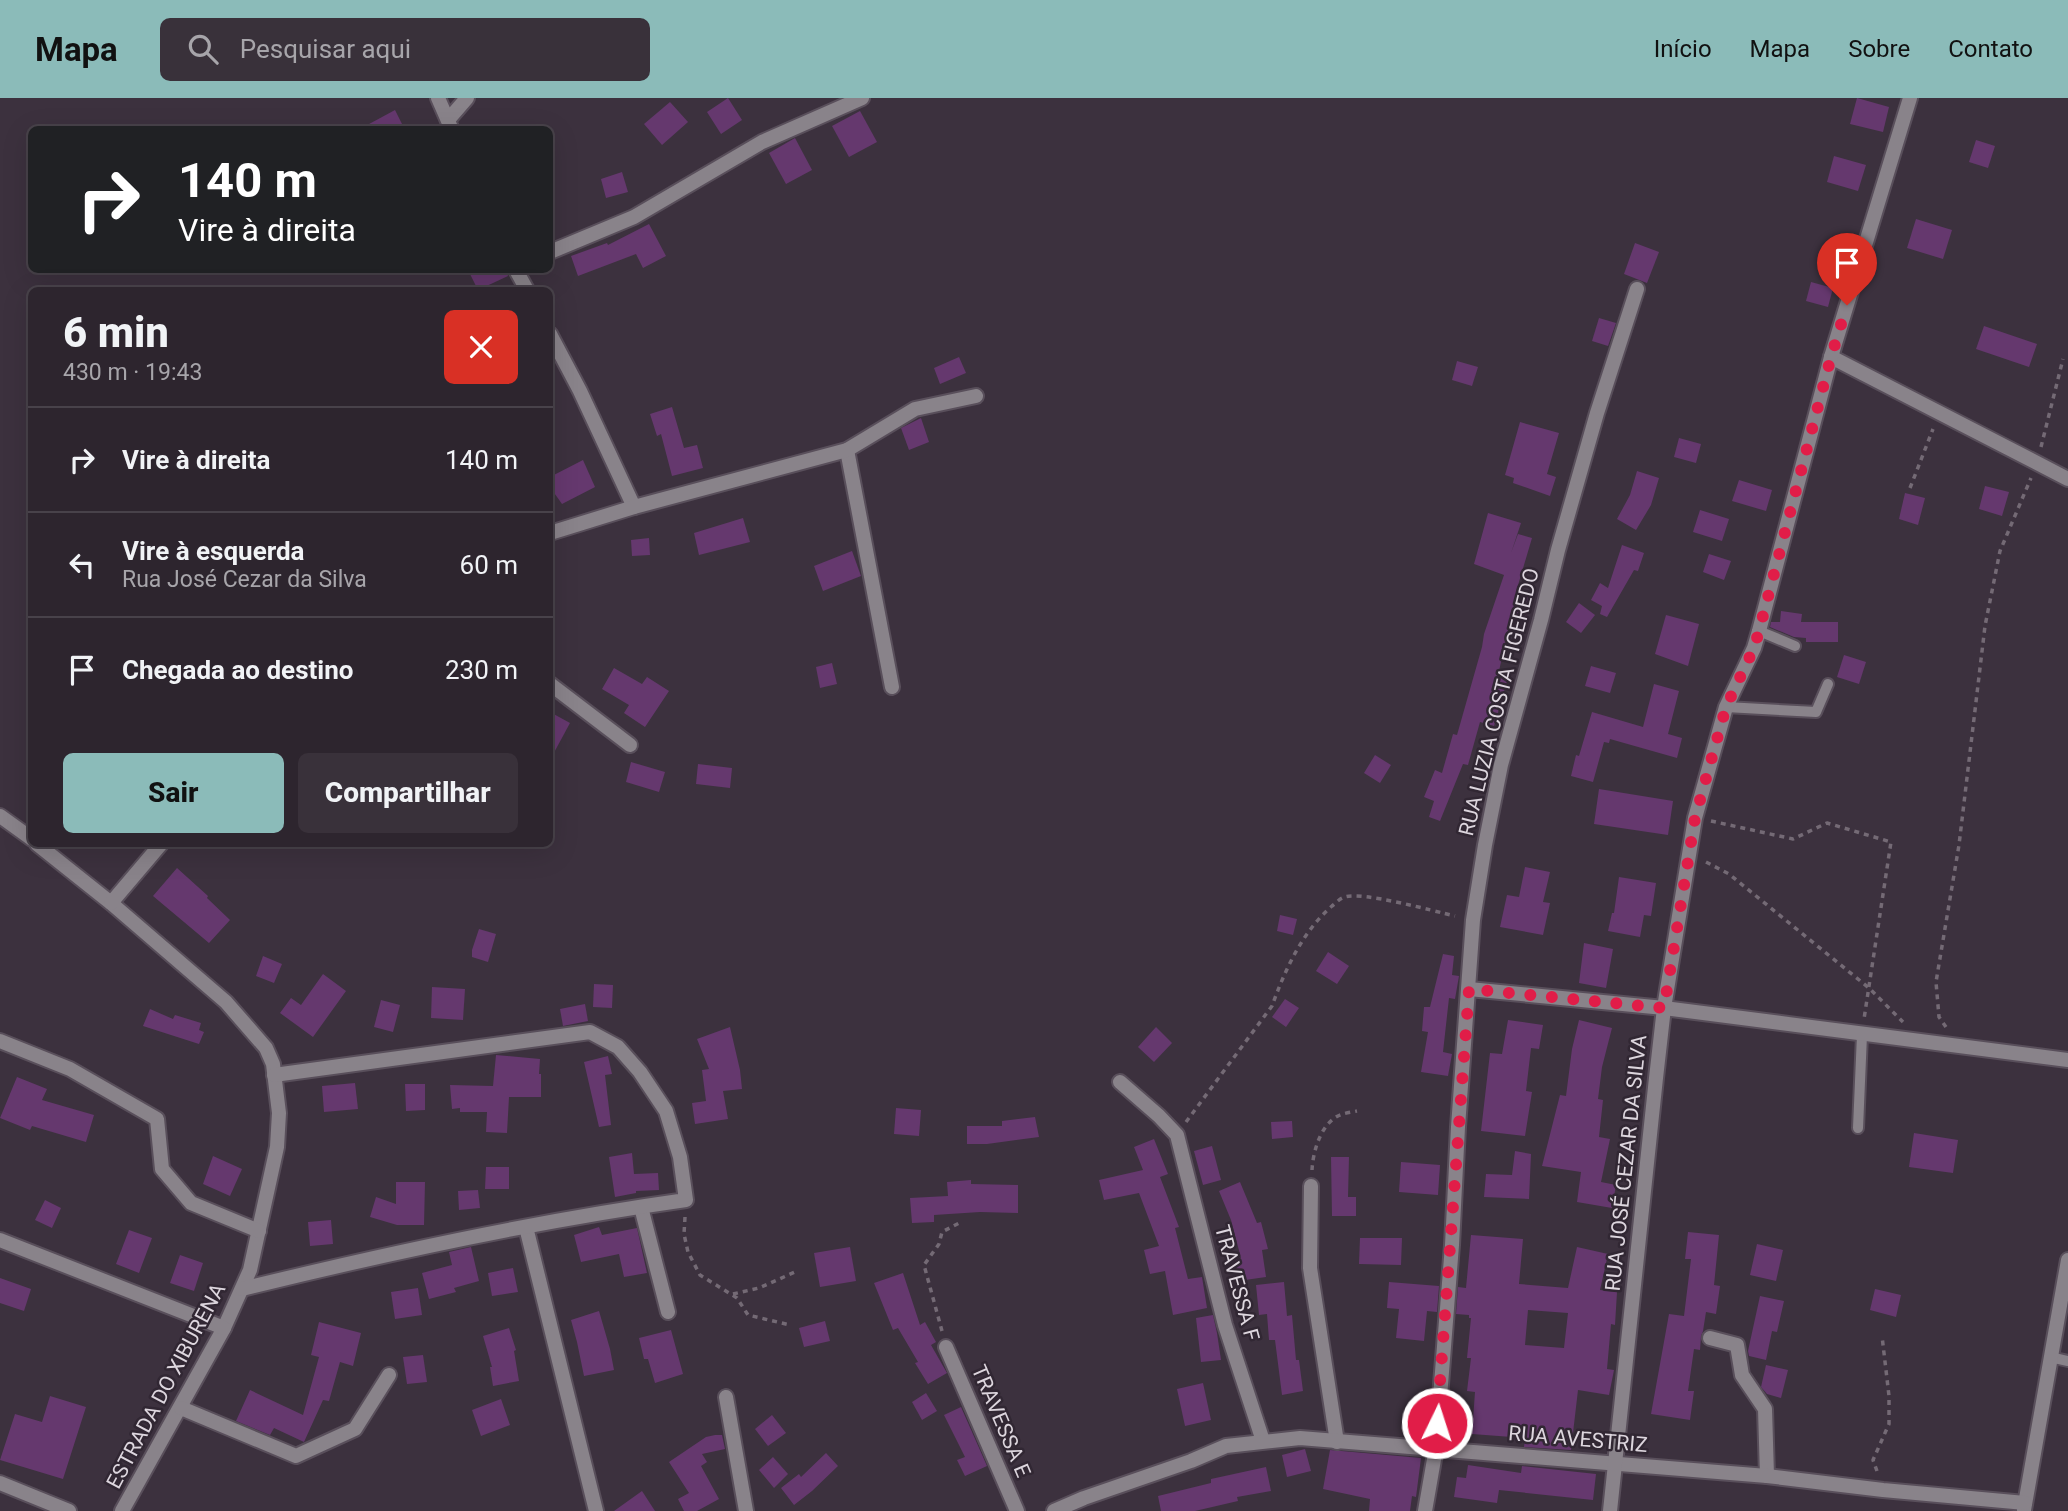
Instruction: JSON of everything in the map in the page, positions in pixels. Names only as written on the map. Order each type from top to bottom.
[{"type":"street","points":[[438,98],[450,125]]},
{"type":"street","points":[[450,125],[467,98]]},
{"type":"street","points":[[553,251],[634,217],[762,142],[862,98]]},
{"type":"street","name":"RUA JOSÉ CEZAR DA SILVA","points":[[1610,1511],[1664,1008],[1695,818],[1726,707],[1754,648],[1831,357],[1910,98]]},
{"type":"street","name":"RUA LUZIA COSTA FIGEREDO","points":[[1424,1511],[1436,1448],[1473,920],[1501,765],[1589,438],[1637,289]]},
{"type":"street","points":[[553,340],[634,508]]},
{"type":"street","points":[[1831,357],[2068,479]]},
{"type":"street","points":[[553,532],[847,450],[915,409],[976,396]]},
{"type":"street","points":[[847,450],[892,687]]},
{"type":"street","points":[[553,686],[630,745]]},
{"type":"street","points":[[0,816],[28,836]]},
{"type":"street","name":"ESTRADA DO XIBURENA","points":[[41,847],[111,903],[226,1002],[266,1048],[273,1064],[279,1113],[277,1147],[250,1270],[225,1328],[122,1511]]},
{"type":"street","points":[[111,903],[158,847]]},
{"type":"street","points":[[1469,989],[1664,1008],[2068,1060]]},
{"type":"street","points":[[242,1289],[344,1264],[526,1227],[686,1200],[680,1157],[666,1111],[640,1072],[618,1047],[590,1032],[274,1075]]},
{"type":"street","points":[[0,1041],[70,1069],[158,1119],[162,1169],[191,1203],[259,1231]]},
{"type":"street","points":[[1120,1082],[1177,1135]]},
{"type":"street","name":"TRAVESSA F","points":[[1177,1135],[1225,1325],[1263,1441]]},
{"type":"street","points":[[1311,1186],[1310,1268],[1337,1441]]},
{"type":"street","points":[[641,1207],[668,1312]]},
{"type":"street","points":[[526,1227],[596,1511]]},
{"type":"street","points":[[0,1240],[225,1328]]},
{"type":"street","points":[[2024,1507],[2068,1260]]},
{"type":"street","points":[[1710,1338],[1737,1345],[1742,1375],[1765,1409],[1767,1476]]},
{"type":"street","name":"TRAVESSA E","points":[[946,1347],[1017,1511]]},
{"type":"street","points":[[181,1408],[296,1456],[355,1429],[389,1376]]},
{"type":"street","points":[[726,1397],[746,1511]]},
{"type":"street","name":"RUA AVESTRIZ","points":[[1054,1511],[1226,1446],[1300,1438],[1767,1476],[2024,1507]]},
{"type":"street","points":[[0,1483],[69,1511]]},
{"type":"lane","points":[[1759,631],[1795,646]]},
{"type":"lane","points":[[1726,707],[1816,712],[1828,684]]},
{"type":"lane","points":[[1858,1128],[1862,1035]]},
{"type":"lane","points":[[2050,1357],[2068,1361]]},
{"type":"path","points":[[1957,1047],[1939,1017],[1936,982],[1959,845],[1985,626],[2000,551],[2036,464],[2063,359]]},
{"type":"path","points":[[1910,488],[1938,414]]},
{"type":"path","points":[[1695,818],[1793,839],[1827,823],[1891,842],[1862,1035]]},
{"type":"path","points":[[1690,854],[1729,874],[1869,988],[1925,1043]]},
{"type":"path","points":[[1177,1135],[1272,1006],[1296,951],[1311,927],[1343,897],[1359,895],[1473,920]]},
{"type":"path","points":[[1311,1186],[1313,1158],[1323,1131],[1338,1115],[1357,1111]]},
{"type":"path","points":[[686,1200],[684,1234],[688,1252],[700,1275],[737,1298],[748,1315],[790,1325]]},
{"type":"path","points":[[946,1347],[924,1265],[939,1244],[942,1232],[961,1222]]},
{"type":"path","points":[[731,1295],[759,1288],[794,1272]]},
{"type":"path","points":[[1882,1336],[1889,1396],[1889,1424],[1873,1460],[1883,1490]]},
{"type":"building","points":[[728,98],[742,120],[721,134],[707,112]]},
{"type":"building","points":[[1857,98],[1889,107],[1883,132],[1850,124]]},
{"type":"building","points":[[670,102],[688,122],[662,145],[644,124]]},
{"type":"building","points":[[395,110],[403,126],[365,126]]},
{"type":"building","points":[[860,111],[877,142],[849,157],[832,126]]},
{"type":"building","points":[[795,138],[812,170],[786,184],[769,153]]},
{"type":"building","points":[[1976,140],[1995,146],[1988,168],[1969,162]]},
{"type":"building","points":[[1834,156],[1866,165],[1858,191],[1827,182]]},
{"type":"building","points":[[622,172],[628,192],[606,198],[601,179]]},
{"type":"building","points":[[1916,219],[1952,230],[1943,259],[1907,248]]},
{"type":"building","points":[[649,224],[666,256],[643,268],[636,254],[578,276],[571,256],[607,243],[608,245]]},
{"type":"building","points":[[1635,243],[1659,252],[1647,283],[1624,274]]},
{"type":"building","points":[[470,273],[507,273],[508,276],[484,287],[476,287]]},
{"type":"building","points":[[1811,282],[1833,288],[1828,307],[1806,301]]},
{"type":"building","points":[[1599,318],[1616,323],[1608,346],[1592,341]]},
{"type":"building","points":[[1984,326],[2037,344],[2029,367],[1976,349]]},
{"type":"building","points":[[959,357],[966,373],[940,384],[934,368]]},
{"type":"building","points":[[1457,361],[1478,367],[1472,386],[1452,380]]},
{"type":"building","points":[[672,407],[684,448],[697,445],[703,468],[672,476],[661,434],[657,436],[650,414]]},
{"type":"building","points":[[921,418],[929,442],[909,450],[901,428]]},
{"type":"building","points":[[1520,422],[1559,433],[1547,474],[1556,477],[1550,496],[1513,483],[1514,478],[1505,475]]},
{"type":"building","points":[[1679,438],[1701,444],[1696,463],[1674,457]]},
{"type":"building","points":[[583,460],[595,487],[562,504],[553,491],[553,475]]},
{"type":"building","points":[[1637,471],[1659,478],[1651,505],[1636,530],[1617,519],[1630,495]]},
{"type":"building","points":[[1739,480],[1772,490],[1766,511],[1732,501]]},
{"type":"building","points":[[1985,486],[2009,492],[2002,516],[1979,509]]},
{"type":"building","points":[[1905,493],[1925,498],[1918,525],[1899,519]]},
{"type":"building","points":[[1700,510],[1729,519],[1722,541],[1693,532]]},
{"type":"building","points":[[1488,513],[1521,523],[1511,553],[1518,534],[1532,538],[1516,592],[1532,597],[1524,622],[1511,617],[1499,671],[1509,674],[1494,726],[1480,722],[1468,765],[1463,764],[1440,821],[1429,817],[1434,801],[1424,797],[1435,770],[1442,773],[1453,734],[1457,735],[1484,634],[1504,575],[1474,564]]},
{"type":"building","points":[[743,518],[750,542],[699,555],[694,533]]},
{"type":"building","points":[[649,538],[650,555],[632,556],[631,540]]},
{"type":"building","points":[[1622,545],[1644,553],[1638,571],[1634,570],[1607,617],[1600,614],[1602,606],[1591,600],[1600,583],[1608,588]]},
{"type":"building","points":[[852,551],[861,576],[823,591],[814,566]]},
{"type":"building","points":[[1709,554],[1731,561],[1724,580],[1703,572]]},
{"type":"building","points":[[1579,603],[1595,615],[1581,633],[1566,622]]},
{"type":"building","points":[[1781,611],[1802,614],[1801,622],[1838,622],[1838,642],[1806,642],[1806,638],[1794,637],[1770,627],[1771,622],[1780,622]]},
{"type":"building","points":[[1666,615],[1699,624],[1688,666],[1655,654]]},
{"type":"building","points":[[1844,655],[1866,662],[1859,684],[1837,677]]},
{"type":"building","points":[[832,663],[837,684],[820,688],[816,667]]},
{"type":"building","points":[[1591,666],[1616,673],[1610,693],[1585,686]]},
{"type":"building","points":[[614,668],[642,684],[647,677],[669,691],[645,727],[624,713],[629,705],[602,689]]},
{"type":"building","points":[[1654,684],[1679,691],[1668,734],[1682,738],[1677,758],[1610,739],[1609,743],[1604,742],[1593,782],[1571,776],[1592,712],[1643,727]]},
{"type":"building","points":[[553,714],[570,723],[553,754]]},
{"type":"building","points":[[1375,755],[1391,765],[1380,783],[1364,773]]},
{"type":"building","points":[[631,762],[665,772],[659,792],[626,782]]},
{"type":"building","points":[[698,764],[732,768],[730,788],[696,784]]},
{"type":"building","points":[[1599,789],[1673,801],[1668,835],[1594,824]]},
{"type":"building","points":[[1525,867],[1550,872],[1543,902],[1550,903],[1543,935],[1500,927],[1507,895],[1519,897]]},
{"type":"building","points":[[177,868],[230,920],[209,943],[153,896]]},
{"type":"building","points":[[1619,877],[1656,883],[1651,916],[1644,915],[1640,937],[1608,931],[1614,913]]},
{"type":"building","points":[[1280,915],[1297,919],[1293,935],[1277,931]]},
{"type":"building","points":[[479,929],[496,934],[488,962],[472,957]]},
{"type":"building","points":[[1584,943],[1613,949],[1606,988],[1579,983]]},
{"type":"building","points":[[1328,952],[1349,966],[1337,984],[1316,971]]},
{"type":"building","points":[[1443,954],[1454,956],[1452,975],[1459,976],[1455,999],[1449,998],[1443,1052],[1452,1054],[1448,1076],[1421,1072],[1428,1032],[1422,1031],[1424,1007],[1430,1007]]},
{"type":"building","points":[[263,956],[282,964],[274,983],[256,976]]},
{"type":"building","points":[[323,974],[346,991],[313,1037],[280,1013],[291,998],[301,1005]]},
{"type":"building","points":[[594,984],[613,985],[612,1008],[593,1007]]},
{"type":"building","points":[[432,987],[465,989],[463,1020],[431,1018]]},
{"type":"building","points":[[1285,999],[1299,1008],[1286,1027],[1272,1017]]},
{"type":"building","points":[[381,1000],[400,1005],[393,1032],[374,1027]]},
{"type":"building","points":[[585,1004],[588,1021],[563,1026],[560,1009]]},
{"type":"building","points":[[150,1009],[173,1019],[175,1015],[201,1023],[199,1030],[204,1032],[199,1044],[143,1026]]},
{"type":"building","points":[[1508,1020],[1543,1025],[1539,1049],[1531,1048],[1526,1091],[1532,1092],[1525,1136],[1481,1131],[1490,1053],[1502,1054]]},
{"type":"building","points":[[1579,1020],[1612,1028],[1602,1067],[1598,1099],[1603,1100],[1599,1137],[1610,1139],[1601,1182],[1616,1185],[1612,1208],[1577,1202],[1581,1172],[1542,1166],[1560,1095],[1566,1096]]},
{"type":"building","points":[[730,1027],[742,1089],[723,1091],[728,1119],[695,1124],[692,1103],[706,1101],[702,1070],[709,1069],[697,1039]]},
{"type":"building","points":[[1156,1027],[1172,1043],[1154,1062],[1138,1047]]},
{"type":"building","points":[[496,1055],[540,1059],[541,1097],[509,1097],[507,1133],[486,1132],[487,1112],[460,1112],[460,1108],[452,1109],[450,1085],[493,1086]]},
{"type":"building","points":[[608,1056],[612,1074],[605,1075],[611,1125],[599,1127],[584,1062]]},
{"type":"building","points":[[17,1077],[47,1089],[42,1100],[94,1115],[86,1142],[32,1126],[30,1130],[0,1118]]},
{"type":"building","points":[[355,1083],[358,1109],[324,1112],[322,1086]]},
{"type":"building","points":[[405,1084],[425,1084],[425,1110],[406,1111]]},
{"type":"building","points":[[896,1108],[921,1110],[919,1136],[894,1134]]},
{"type":"building","points":[[1035,1117],[1039,1137],[967,1144],[967,1126],[1002,1126],[1002,1121]]},
{"type":"building","points":[[1292,1121],[1293,1137],[1272,1139],[1271,1122]]},
{"type":"building","points":[[1914,1133],[1958,1140],[1953,1173],[1909,1167]]},
{"type":"building","points":[[1154,1139],[1168,1174],[1160,1177],[1179,1227],[1175,1228],[1188,1279],[1202,1277],[1207,1308],[1173,1315],[1165,1271],[1150,1274],[1144,1250],[1159,1246],[1139,1193],[1104,1200],[1099,1180],[1143,1170],[1134,1147]]},
{"type":"building","points":[[1212,1146],[1221,1180],[1203,1185],[1194,1151]]},
{"type":"building","points":[[1515,1151],[1531,1154],[1529,1199],[1484,1197],[1486,1174],[1512,1175]]},
{"type":"building","points":[[632,1153],[634,1174],[658,1173],[659,1190],[636,1191],[615,1197],[609,1157]]},
{"type":"building","points":[[213,1156],[242,1169],[230,1196],[203,1184]]},
{"type":"building","points":[[1331,1157],[1349,1157],[1348,1197],[1356,1197],[1356,1216],[1332,1216]]},
{"type":"building","points":[[1401,1162],[1440,1165],[1438,1195],[1399,1192]]},
{"type":"building","points":[[486,1167],[509,1167],[509,1189],[485,1189]]},
{"type":"building","points":[[971,1180],[971,1184],[1018,1185],[1018,1213],[934,1215],[934,1222],[912,1223],[910,1198],[948,1196],[947,1182]]},
{"type":"building","points":[[396,1182],[425,1182],[424,1225],[397,1225],[370,1217],[376,1197],[396,1204]]},
{"type":"building","points":[[1240,1182],[1257,1223],[1261,1222],[1268,1249],[1262,1250],[1266,1277],[1238,1281],[1235,1260],[1241,1258],[1231,1220],[1219,1191]]},
{"type":"building","points":[[478,1190],[480,1208],[459,1210],[458,1191]]},
{"type":"building","points":[[45,1200],[61,1208],[52,1228],[35,1220]]},
{"type":"building","points":[[331,1220],[333,1244],[310,1246],[308,1222]]},
{"type":"building","points":[[599,1227],[602,1235],[637,1228],[647,1273],[624,1277],[619,1254],[581,1262],[574,1235]]},
{"type":"building","points":[[129,1230],[152,1238],[139,1273],[116,1264]]},
{"type":"building","points":[[1688,1232],[1719,1235],[1714,1285],[1720,1286],[1716,1314],[1706,1312],[1700,1350],[1694,1349],[1688,1391],[1694,1391],[1690,1420],[1651,1414],[1669,1314],[1684,1316],[1691,1259],[1685,1259]]},
{"type":"building","points":[[1471,1235],[1523,1239],[1519,1284],[1568,1288],[1577,1247],[1608,1254],[1600,1290],[1617,1292],[1615,1325],[1611,1324],[1607,1369],[1614,1370],[1609,1395],[1578,1390],[1571,1450],[1524,1447],[1525,1438],[1472,1434],[1475,1392],[1467,1391],[1471,1358],[1467,1358],[1471,1318],[1469,1315],[1456,1314],[1458,1287],[1466,1288]],"holes":[[[1528,1310],[1568,1313],[1564,1348],[1525,1345]]]},
{"type":"building","points":[[1360,1238],[1402,1238],[1401,1265],[1359,1264]]},
{"type":"building","points":[[1757,1244],[1783,1250],[1776,1281],[1750,1275]]},
{"type":"building","points":[[471,1247],[479,1281],[454,1288],[456,1292],[429,1299],[422,1273],[452,1265],[449,1252]]},
{"type":"building","points":[[850,1247],[856,1281],[820,1287],[814,1253]]},
{"type":"building","points":[[180,1255],[203,1263],[194,1291],[170,1283]]},
{"type":"building","points":[[513,1268],[518,1292],[492,1296],[488,1273]]},
{"type":"building","points":[[903,1273],[920,1325],[925,1322],[936,1342],[931,1345],[947,1373],[928,1384],[898,1328],[893,1330],[874,1283]]},
{"type":"building","points":[[0,1278],[31,1289],[24,1311],[0,1303]]},
{"type":"building","points":[[1284,1282],[1287,1316],[1292,1315],[1296,1360],[1299,1360],[1303,1391],[1282,1395],[1275,1340],[1269,1340],[1267,1314],[1259,1315],[1256,1285]]},
{"type":"building","points":[[1389,1282],[1439,1286],[1437,1312],[1427,1311],[1424,1341],[1396,1338],[1399,1309],[1387,1308]]},
{"type":"building","points":[[418,1288],[422,1315],[395,1319],[391,1292]]},
{"type":"building","points":[[1875,1289],[1901,1295],[1896,1317],[1870,1310]]},
{"type":"building","points":[[1760,1296],[1784,1301],[1777,1332],[1772,1331],[1766,1360],[1749,1356],[1748,1351]]},
{"type":"building","points":[[599,1311],[614,1370],[584,1376],[571,1320]]},
{"type":"building","points":[[1213,1315],[1221,1360],[1201,1362],[1196,1318]]},
{"type":"building","points":[[825,1321],[830,1341],[804,1347],[799,1328]]},
{"type":"building","points":[[319,1322],[361,1333],[353,1366],[340,1362],[329,1401],[323,1400],[304,1442],[274,1428],[270,1435],[236,1421],[250,1390],[303,1415],[319,1357],[311,1355]]},
{"type":"building","points":[[509,1328],[516,1350],[519,1381],[493,1386],[492,1367],[483,1336]]},
{"type":"building","points":[[671,1330],[683,1374],[655,1383],[648,1359],[644,1359],[639,1338]]},
{"type":"building","points":[[423,1355],[427,1382],[407,1384],[403,1357]]},
{"type":"building","points":[[1766,1365],[1788,1370],[1781,1398],[1767,1394],[1761,1387]]},
{"type":"building","points":[[1203,1383],[1211,1420],[1185,1426],[1177,1389]]},
{"type":"building","points":[[926,1393],[937,1411],[922,1420],[912,1402]]},
{"type":"building","points":[[50,1396],[86,1407],[63,1479],[0,1460],[15,1414],[42,1422]]},
{"type":"building","points":[[501,1399],[510,1425],[481,1436],[472,1410]]},
{"type":"building","points":[[961,1407],[987,1466],[965,1476],[957,1460],[965,1457],[944,1415]]},
{"type":"building","points":[[772,1415],[786,1433],[768,1446],[755,1429]]},
{"type":"building","points":[[722,1435],[725,1449],[702,1454],[707,1462],[701,1466],[719,1499],[697,1511],[684,1511],[678,1499],[689,1493],[669,1462],[706,1437]]},
{"type":"building","points":[[1305,1449],[1311,1471],[1287,1477],[1282,1455]]},
{"type":"building","points":[[1330,1450],[1421,1458],[1416,1497],[1412,1496],[1410,1511],[1369,1511],[1370,1499],[1323,1489]]},
{"type":"building","points":[[826,1453],[838,1466],[794,1505],[781,1488],[799,1474],[801,1477]]},
{"type":"building","points":[[773,1457],[788,1474],[774,1488],[759,1470]]},
{"type":"building","points":[[1468,1465],[1521,1473],[1522,1466],[1596,1474],[1593,1500],[1499,1490],[1497,1503],[1454,1497],[1457,1477],[1466,1478]]},
{"type":"building","points":[[1266,1467],[1271,1491],[1237,1497],[1238,1501],[1195,1511],[1161,1511],[1158,1496],[1211,1483],[1211,1479]]},
{"type":"building","points":[[642,1491],[655,1511],[614,1511]]},
{"type":"route","points":[[1437,1423],[1469,989],[1664,1008],[1695,818],[1726,707],[1754,648],[1847,305]]}]
